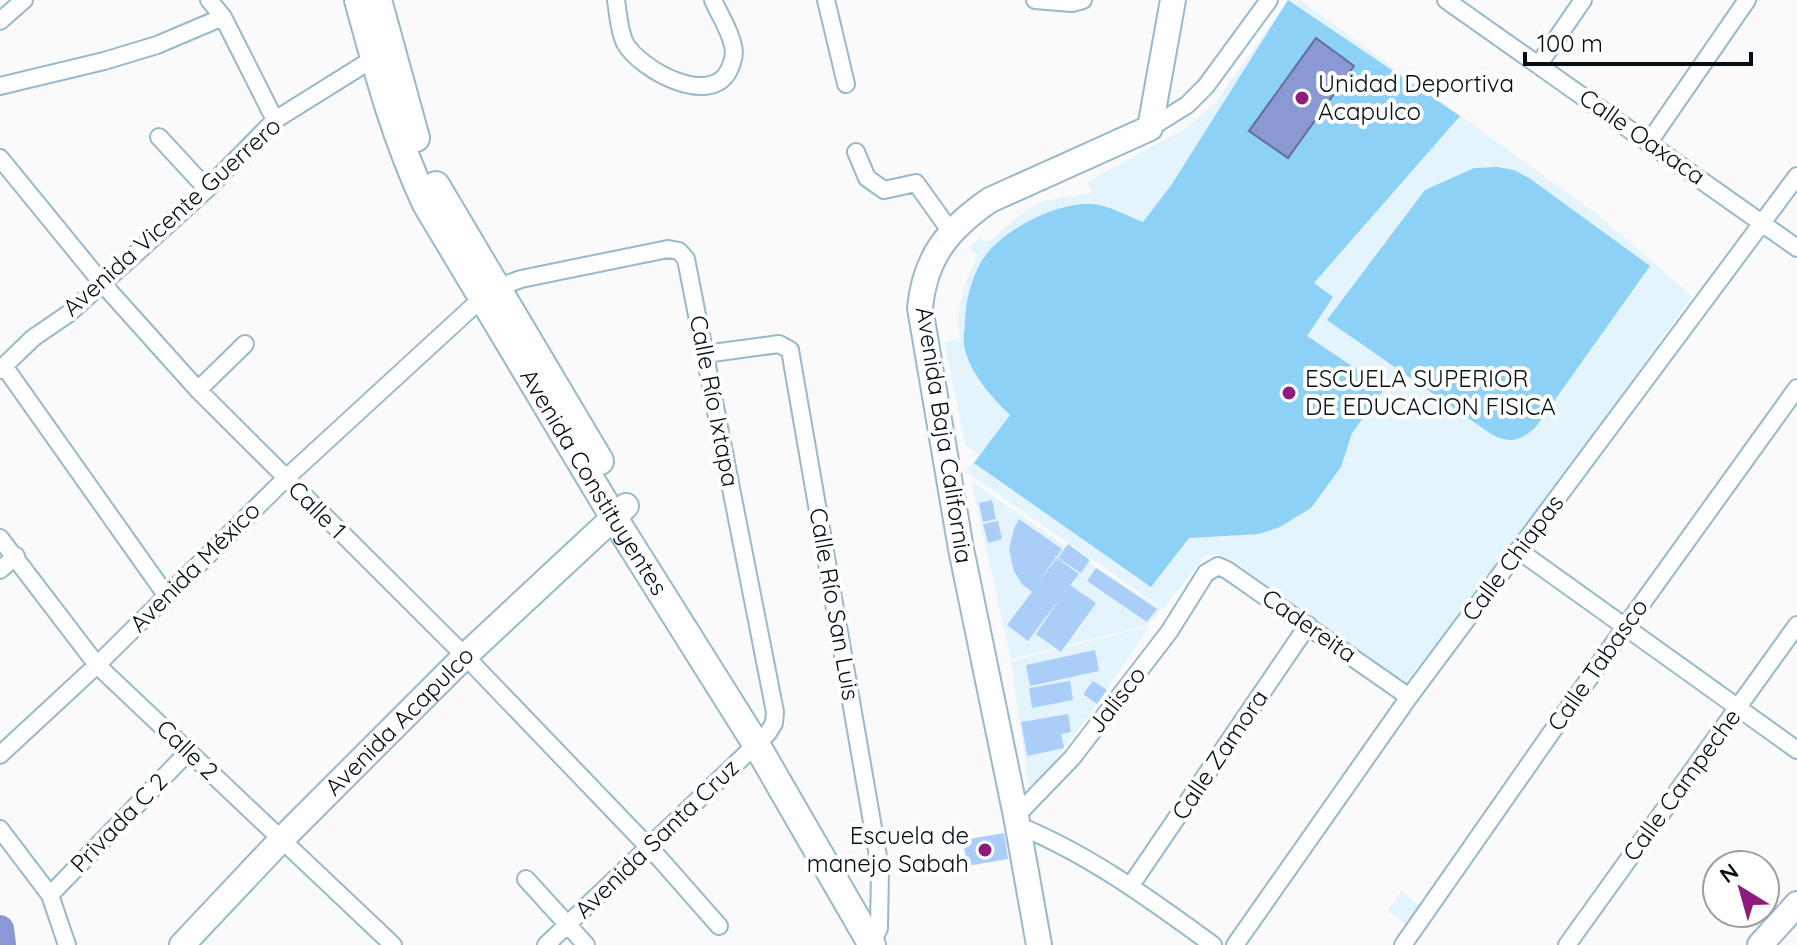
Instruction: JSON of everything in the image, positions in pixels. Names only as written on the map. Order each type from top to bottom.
[{"type":"main road","name":"Avenida Constituyentes","points":[[358,0],[421,153],[490,293],[620,512],[762,739],[878,940]]},
{"type":"main road","name":"Avenida Constituyentes","points":[[378,0],[382,53]]},
{"type":"main road","points":[[1150,128],[1173,0]]},
{"type":"main road","name":"Avenida Baja California","points":[[1039,945],[961,549],[920,308],[923,282],[933,257],[969,214],[990,200],[1150,128]]},
{"type":"main road","name":"Avenida Acapulco","points":[[191,942],[281,840],[465,656],[620,512]]},
{"type":"main road","points":[[1760,945],[1797,904]]},
{"type":"street","points":[[0,21],[24,0]]},
{"type":"street","points":[[209,0],[223,17],[275,120]]},
{"type":"street","points":[[616,0],[625,43],[640,60],[667,77],[695,87],[711,86],[726,78],[733,64],[734,47],[713,0]]},
{"type":"street","points":[[826,0],[846,84]]},
{"type":"street","points":[[1035,0],[1072,3],[1083,0]]},
{"type":"street","name":"Avenida Baja California","points":[[1150,128],[1187,105],[1206,86],[1269,0]]},
{"type":"street","name":"Calle Oaxaca","points":[[1446,0],[1797,248]]},
{"type":"street","points":[[1539,64],[1583,0]]},
{"type":"street","points":[[1649,142],[1747,0]]},
{"type":"street","points":[[0,86],[157,45],[223,17]]},
{"type":"street","name":"Avenida Vicente Guerrero","points":[[2,368],[33,338],[68,314],[207,189],[275,120],[382,53]]},
{"type":"street","points":[[159,137],[207,189]]},
{"type":"street","points":[[856,152],[867,178],[884,190],[916,183],[951,232]]},
{"type":"street","name":"Calle 1","points":[[0,158],[102,283],[198,390],[465,656],[650,848],[719,926]]},
{"type":"street","name":"Calle Chiapas","points":[[1235,945],[1409,697],[1797,176]]},
{"type":"street","name":"Calle Río Ixtapa","points":[[490,293],[521,279],[668,249],[679,251],[686,259],[775,712],[774,723],[762,739]]},
{"type":"street","name":"Avenida México","points":[[0,755],[97,665],[285,479],[490,293]]},
{"type":"street","points":[[198,390],[245,344]]},
{"type":"street","name":"Calle Río San Luis","points":[[705,354],[779,344],[790,350],[880,868],[878,940]]},
{"type":"street","points":[[2,368],[166,595]]},
{"type":"street","name":"Calle Tabasco","points":[[1403,945],[1625,627],[1797,388]]},
{"type":"street","name":"Calle 2","points":[[0,538],[97,665],[393,945]]},
{"type":"street","points":[[1518,550],[1797,750]]},
{"type":"street","points":[[0,570],[16,556]]},
{"type":"street","name":"Cadereita","points":[[1206,573],[1218,566],[1227,570],[1409,697]]},
{"type":"street","name":"Jalisco","points":[[1017,821],[1125,692],[1169,632],[1206,573]]},
{"type":"street","name":"Calle Zamora","points":[[1131,885],[1308,625]]},
{"type":"street","name":"Calle Campeche","points":[[1567,945],[1797,625]]},
{"type":"street","name":"Avenida Santa Cruz","points":[[546,945],[762,739]]},
{"type":"street","name":"Privada C 2","points":[[50,895],[188,752]]},
{"type":"street","points":[[1017,821],[1131,885],[1213,945]]},
{"type":"street","points":[[0,829],[50,895],[67,945]]},
{"type":"street","points":[[526,879],[586,945]]},
{"type":"shaded area","name":"ESCUELA SUPERIOR DE EDUCACION FISICA","points":[[1288,0],[1300,0],[1598,215],[1692,296],[1411,689],[1231,559],[1216,554],[1205,556],[1163,609],[966,472],[978,455],[965,444],[944,342],[960,338],[958,321],[961,299],[978,256],[969,248],[980,237],[987,243],[1040,202],[1093,192],[1087,182],[1186,128],[1215,103]]},
{"type":"shaded area","points":[[1288,0],[1460,116],[1314,283],[1333,297],[1307,336],[1385,388],[1352,433],[1341,467],[1311,508],[1280,527],[1259,534],[1189,538],[1151,587],[974,463],[1010,415],[982,383],[967,355],[964,339],[968,298],[977,269],[989,251],[1014,229],[1046,213],[1091,204],[1143,222],[1172,184]]},
{"type":"shaded area","name":"Unidad Deportiva Acapulco","points":[[1316,38],[1354,66],[1288,158],[1249,131]]},
{"type":"shaded area","points":[[1474,168],[1514,170],[1529,178],[1650,266],[1535,428],[1524,436],[1509,440],[1491,434],[1327,320],[1425,190]]},
{"type":"shaded area","points":[[971,481],[1161,609],[1148,625],[1011,659]]},
{"type":"shaded area","points":[[1150,626],[1093,710],[1033,790],[1029,788],[1011,661]]},
{"type":"shaded area","points":[[1401,891],[1423,908],[1410,928],[1388,911]]},
{"type":"building","points":[[992,500],[996,519],[983,522],[979,503]]},
{"type":"building","points":[[1019,519],[1062,549],[1057,557],[1053,554],[1056,557],[1039,581],[1057,558],[1079,574],[1070,585],[1096,603],[1061,652],[1036,634],[1061,597],[1028,641],[1007,625],[1032,592],[1014,571],[1009,550]]},
{"type":"building","points":[[998,521],[1002,539],[988,543],[983,524]]},
{"type":"building","points":[[1068,544],[1090,560],[1081,573],[1058,558]]},
{"type":"building","points":[[1096,568],[1157,609],[1147,622],[1087,581]]},
{"type":"building","points":[[1095,650],[1099,671],[1030,686],[1026,665]]},
{"type":"building","points":[[1070,681],[1073,700],[1032,708],[1029,688]]},
{"type":"building","points":[[1093,681],[1107,690],[1097,704],[1083,694]]},
{"type":"building","points":[[1068,714],[1071,732],[1061,734],[1064,748],[1027,756],[1021,722]]},
{"type":"building","name":"Escuela de manejo Sabah","points":[[1004,833],[1008,859],[967,866],[963,840]]},
{"type":"waterway","points":[[0,929],[2,945]]},
{"type":"place","name":"Unidad Deportiva Acapulco","points":[[1302,98]]},
{"type":"place","name":"ESCUELA SUPERIOR DE EDUCACION FISICA","points":[[1289,393]]},
{"type":"place","name":"Escuela de manejo Sabah","points":[[985,850]]}]
